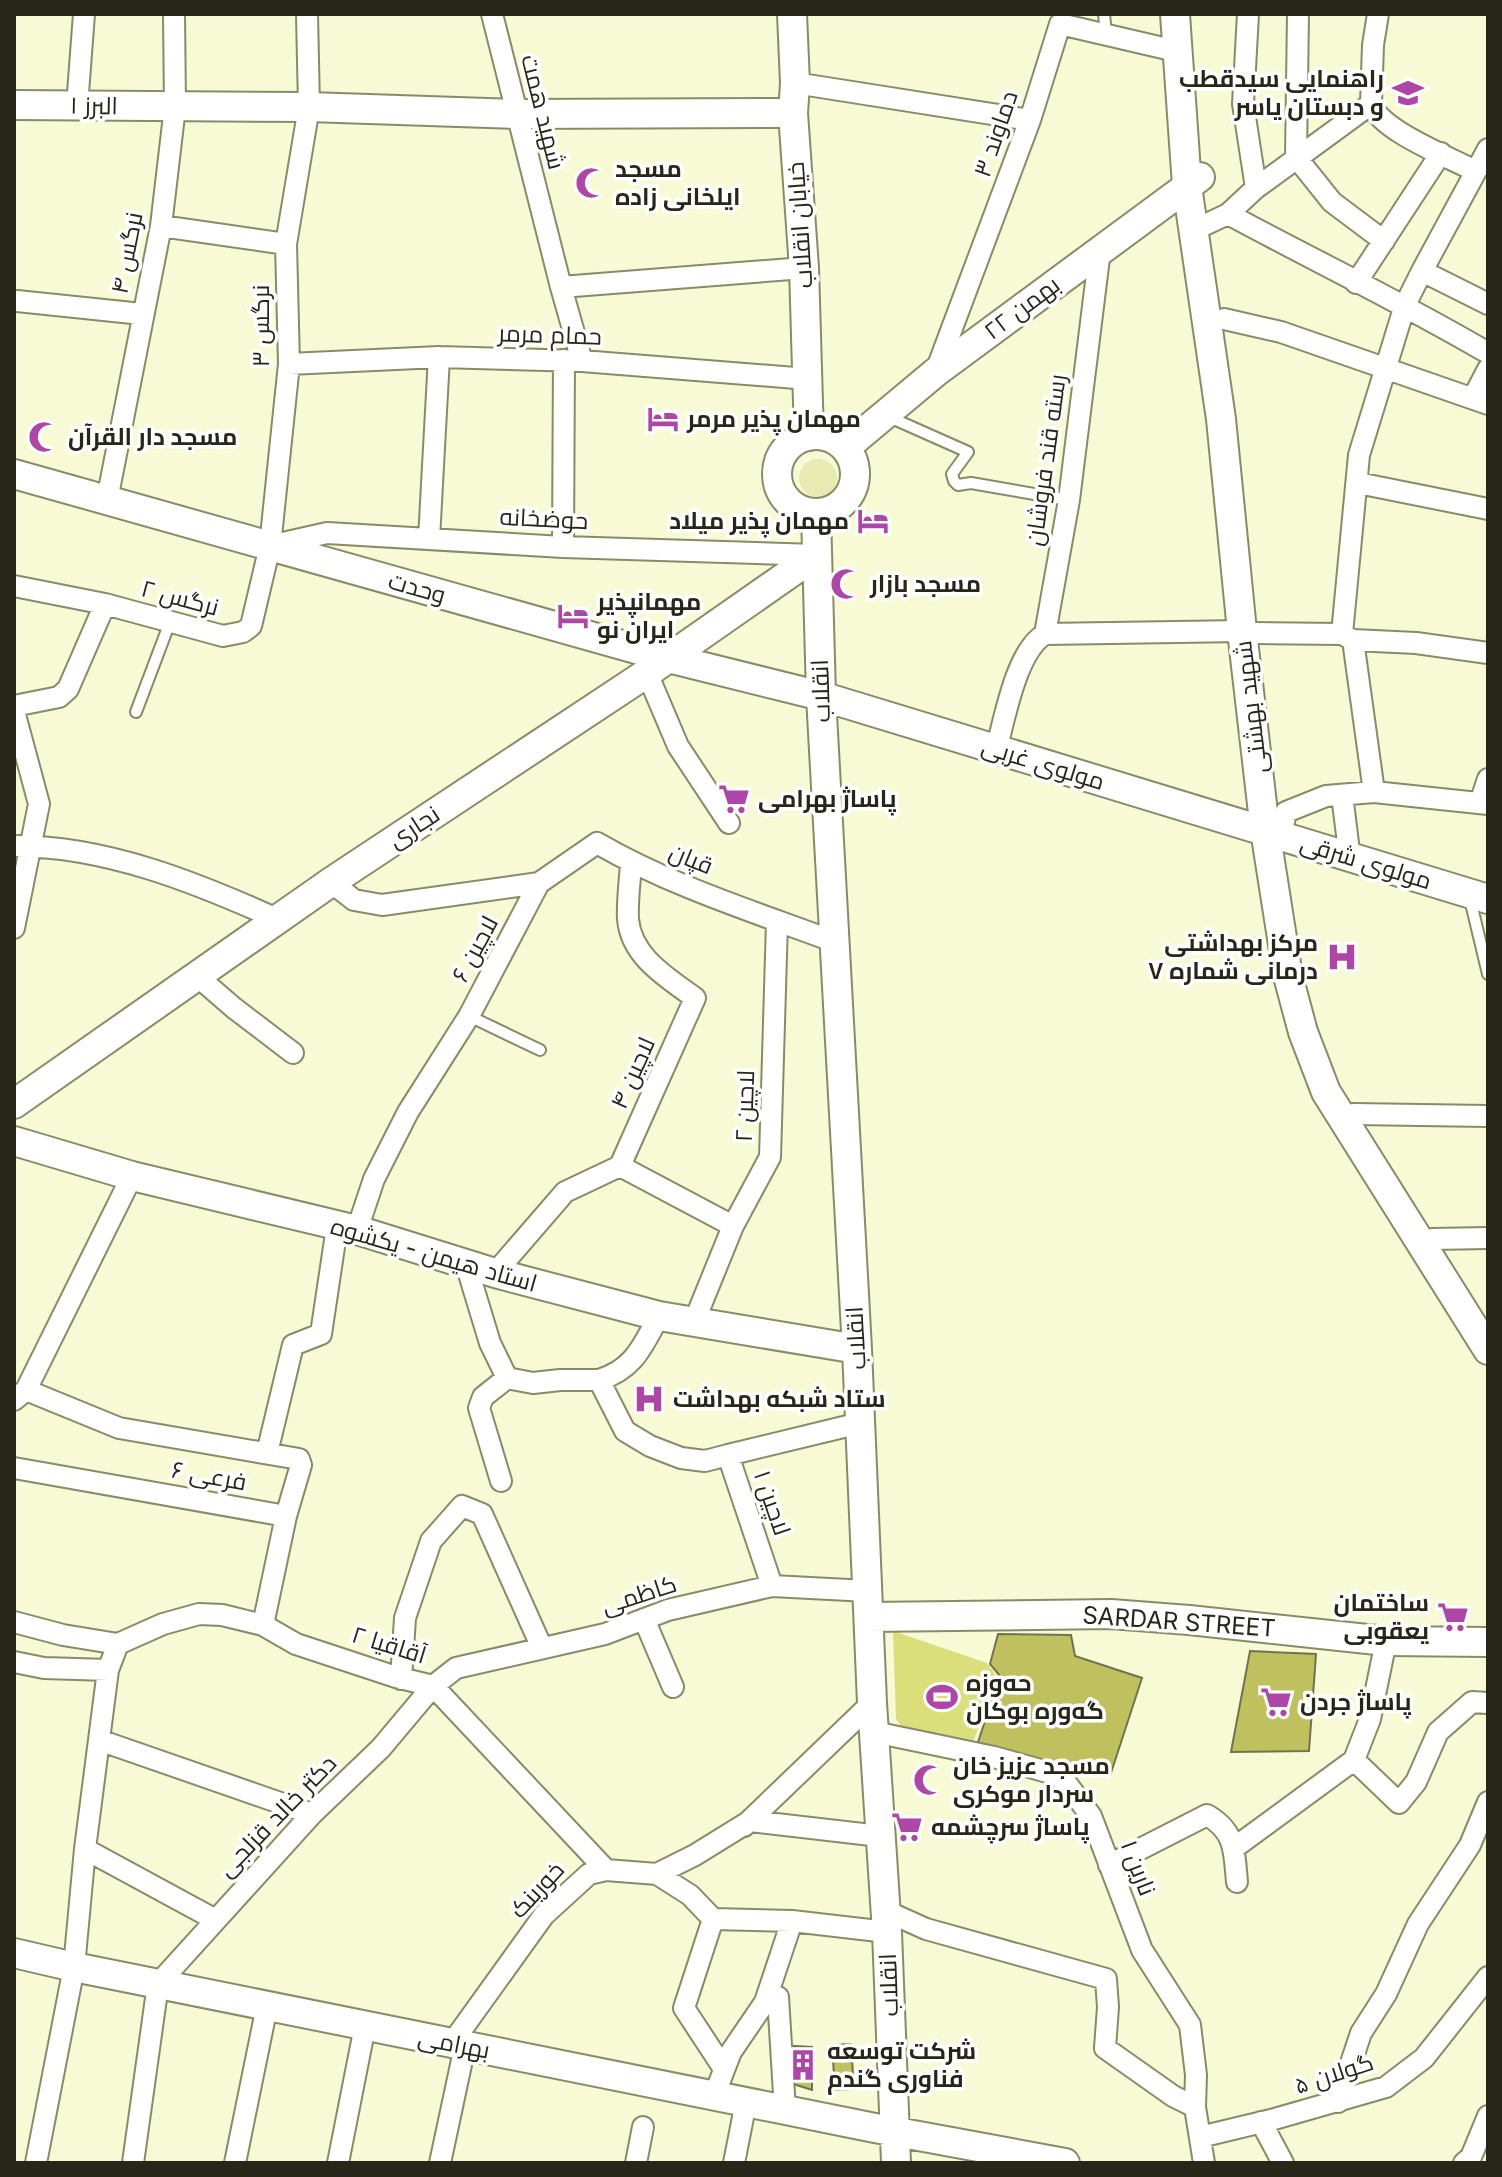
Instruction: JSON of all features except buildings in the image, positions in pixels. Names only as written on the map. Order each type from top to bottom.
[{"type":"main road","name":"خیابان انقلاب","points":[[792,14],[793,113],[804,268],[809,436]]},
{"type":"main road","name":"شهید بهشتی","points":[[1175,14],[1176,51],[1195,180],[1211,222],[1224,319],[1249,632]]},
{"type":"main road","name":"شهید بهشتی","points":[[1192,14],[1195,180]]},
{"type":"main road","name":"البرز ۱","points":[[14,105],[175,107]]},
{"type":"main road","points":[[175,107],[309,107],[516,114],[793,113]]},
{"type":"main road","name":"۲۲ بهمن","points":[[845,448],[936,372],[1195,180]]},
{"type":"main road","name":"شهید بهشتی","points":[[1211,222],[1221,419],[1288,976],[1303,1032],[1326,1092],[1488,1350]]},
{"type":"main road","points":[[809,436],[834,440],[845,448],[855,471],[854,484],[848,496],[840,505],[816,514],[794,507],[779,489],[777,478],[781,455],[798,439],[809,436]]},
{"type":"main road","name":"وحدت","points":[[14,474],[270,546],[657,666],[821,696]]},
{"type":"main road","name":"انقلاب","points":[[816,514],[821,696],[857,1349],[896,2163]]},
{"type":"main road","name":"نجاری","points":[[14,1104],[331,882],[657,666],[816,555]]},
{"type":"main road","name":"مولوی غربی","points":[[821,696],[1273,833]]},
{"type":"main road","name":"شهید بهشتی","points":[[1273,833],[1308,1007],[1334,1077],[1353,1114],[1488,1323]]},
{"type":"main road","name":"مولوی شرقی","points":[[1273,833],[1478,896]]},
{"type":"main road","name":"استاد هیمن - یکشوه","points":[[14,1141],[132,1176],[347,1228],[495,1273],[659,1316],[857,1349]]},
{"type":"main road","name":"SARDAR STREET","points":[[868,1604],[1111,1614],[1386,1641],[1488,1642]]},
{"type":"main road","name":"بهرامی","points":[[14,1953],[714,2096],[1065,2163]]},
{"type":"street","points":[[77,106],[84,14]]},
{"type":"street","name":"نرگس ۴","points":[[107,500],[161,226],[175,107],[174,14]]},
{"type":"street","name":"نرگس ۳","points":[[270,546],[289,364],[286,244],[309,107],[307,14]]},
{"type":"street","name":"شهید همت","points":[[492,14],[561,287],[573,360],[563,547]]},
{"type":"street","points":[[1248,14],[1243,104],[1256,188]]},
{"type":"street","points":[[1298,14],[1296,157],[1332,202],[1384,241]]},
{"type":"street","points":[[1378,14],[1373,45],[1371,104],[1374,110],[1390,126],[1475,171]]},
{"type":"street","name":"دماوند ۳","points":[[936,372],[1030,120],[1057,19],[1105,24],[1176,51]]},
{"type":"street","points":[[795,83],[1030,120]]},
{"type":"street","points":[[1211,222],[1371,104]]},
{"type":"street","points":[[1374,792],[1348,637],[1359,455],[1405,305],[1488,149]]},
{"type":"street","points":[[1356,283],[1441,153]]},
{"type":"street","points":[[1211,222],[1405,305],[1488,353]]},
{"type":"street","points":[[161,226],[286,244]]},
{"type":"street","name":"رسته قند فروشان","points":[[996,750],[1020,668],[1035,639],[1045,634],[1069,500],[1100,250]]},
{"type":"street","points":[[561,287],[804,268]]},
{"type":"street","points":[[1422,271],[1488,304]]},
{"type":"street","points":[[17,301],[142,314]]},
{"type":"street","points":[[1224,319],[1281,332],[1481,401],[1488,369]]},
{"type":"street","points":[[429,539],[439,357]]},
{"type":"street","name":"حمام مرمر","points":[[289,364],[439,357],[573,360],[808,379]]},
{"type":"street","points":[[1358,483],[1488,509]]},
{"type":"street","name":"حوضخانه","points":[[270,546],[327,533],[563,547],[816,555]]},
{"type":"street","name":"نرگس ۲","points":[[14,586],[105,604],[223,636],[243,632],[251,626],[270,546]]},
{"type":"street","points":[[14,928],[22,846],[39,804],[14,709],[59,697],[68,689],[105,604]]},
{"type":"street","points":[[1045,634],[1249,632],[1348,637],[1488,653]]},
{"type":"street","points":[[657,666],[678,746],[729,823]]},
{"type":"street","points":[[1484,804],[1488,779]]},
{"type":"street","name":"مولوی شرقی","points":[[1273,833],[1286,812],[1326,796],[1374,792],[1484,804]]},
{"type":"street","points":[[1342,795],[1350,859]]},
{"type":"street","name":"قپان","points":[[539,883],[597,843],[631,863],[835,942]]},
{"type":"street","points":[[22,846],[62,849],[149,869],[214,890],[277,919]]},
{"type":"street","name":"لاچین ۴","points":[[620,1166],[695,998],[662,975],[635,946],[628,921],[631,863]]},
{"type":"street","name":"لاچین ۶","points":[[331,882],[354,900],[382,905],[539,883]]},
{"type":"street","name":"لاچین ۶","points":[[267,1453],[293,1345],[321,1334],[347,1228],[408,1112],[469,1016],[539,883]]},
{"type":"street","name":"لاچین ۲","points":[[694,1322],[733,1226],[770,1157],[777,922]]},
{"type":"street","points":[[197,976],[293,1053]]},
{"type":"street","points":[[1353,1114],[1488,1116]]},
{"type":"street","points":[[495,1273],[565,1192],[620,1166],[733,1226]]},
{"type":"street","points":[[132,1176],[20,1395],[119,1428],[299,1459],[301,1465],[286,1516],[263,1625]]},
{"type":"street","points":[[1432,1239],[1488,1238]]},
{"type":"street","points":[[466,1264],[490,1343],[507,1378]]},
{"type":"street","points":[[501,1481],[479,1408],[483,1397],[507,1378],[533,1383],[599,1380],[615,1375],[628,1366],[659,1316]]},
{"type":"street","name":"لاچین ۱","points":[[599,1380],[625,1431],[650,1446],[681,1458],[705,1461],[728,1455],[772,1586]]},
{"type":"street","points":[[728,1455],[860,1423]]},
{"type":"street","name":"فرعی ۶","points":[[14,1468],[286,1516]]},
{"type":"street","points":[[401,1679],[405,1618],[431,1541],[462,1506],[482,1514],[542,1648]]},
{"type":"street","name":"کاظمی","points":[[433,1686],[456,1668],[605,1634],[668,1610],[772,1586],[868,1604]]},
{"type":"street","name":"آقاقیا ۲","points":[[118,1644],[163,1624],[199,1614],[222,1615],[263,1625],[296,1644],[401,1679],[433,1686],[606,1870]]},
{"type":"street","points":[[644,1619],[673,1687]]},
{"type":"street","points":[[14,1622],[63,1635],[118,1644],[108,1670],[85,1849],[74,1967],[36,2163]]},
{"type":"street","points":[[1234,1848],[1354,1760],[1370,1719],[1386,1641]]},
{"type":"street","points":[[14,1662],[44,1668],[108,1670]]},
{"type":"street","name":"دکتر خالد قزلجی","points":[[158,1984],[312,1814],[381,1748],[433,1686]]},
{"type":"street","points":[[1354,1760],[1399,1803],[1416,1782],[1438,1732],[1472,1702],[1488,1703]]},
{"type":"street","points":[[744,1826],[872,1703]]},
{"type":"street","name":"نارین ۱","points":[[874,1732],[994,1757],[1051,1773],[1064,1780],[1091,1816],[1142,1950],[1190,2025],[1196,2075],[1195,2107],[1204,2163]]},
{"type":"street","points":[[99,1740],[312,1814]]},
{"type":"street","points":[[1338,2102],[1361,2033],[1386,1994],[1418,1924],[1470,1845],[1486,1811]]},
{"type":"street","points":[[1109,1865],[1207,1815],[1223,1824],[1234,1848],[1237,1882]]},
{"type":"street","points":[[657,1874],[750,1821],[880,1836]]},
{"type":"street","points":[[85,1849],[214,1919]]},
{"type":"street","points":[[606,1870],[657,1874],[690,1895],[713,1919],[886,1921],[926,1929],[1106,1979],[1108,2007],[1105,2048],[1173,2096],[1195,2107]]},
{"type":"street","name":"خورینک","points":[[459,2044],[544,1915],[589,1874],[606,1870]]},
{"type":"street","points":[[713,1919],[684,2008],[724,2069]]},
{"type":"street","points":[[714,2096],[742,2032],[765,2002],[792,1921]]},
{"type":"street","name":"گولان ۵","points":[[1200,2137],[1386,2087],[1424,2058],[1488,1977]]},
{"type":"street","points":[[133,2163],[158,1984]]},
{"type":"street","points":[[778,1997],[785,2110]]},
{"type":"street","points":[[235,2163],[267,2006]]},
{"type":"street","points":[[338,2163],[365,2026]]},
{"type":"street","points":[[440,2163],[459,2044]]},
{"type":"street","points":[[734,2163],[746,2102]]},
{"type":"street","points":[[1464,2163],[1471,2157],[1487,2116]]},
{"type":"street","points":[[1261,2122],[1283,2163]]},
{"type":"street","points":[[636,2163],[643,2127]]},
{"type":"street","points":[[739,2137],[745,2163]]},
{"type":"lane","points":[[884,415],[968,452],[952,474],[958,485],[971,483],[1069,500]]},
{"type":"lane","points":[[136,712],[170,622]]},
{"type":"lane","points":[[1478,896],[1488,974]]},
{"type":"lane","points":[[469,1016],[540,1050]]},
{"type":"shaded area","points":[[818,459],[832,464],[837,478],[832,492],[818,497],[804,492],[799,478],[804,464]]},
{"type":"shaded area","name":"حه‌وزه گه‌وره بوکان","points":[[893,1631],[987,1663],[996,1675],[971,1749],[905,1731],[896,1719]]},
{"type":"place","name":"راهنمایی سیدقطب و دبستان یاسر","points":[[1408,93]]},
{"type":"place","name":"مسجد ایلخانی زاده","points":[[591,183]]},
{"type":"place","name":"مهمان پذیر مرمر","points":[[663,419]]},
{"type":"place","name":"مسجد دار القرآن","points":[[44,437]]},
{"type":"place","name":"مهمان پذیر میلاد","points":[[873,521]]},
{"type":"place","name":"مسجد بازار","points":[[846,584]]},
{"type":"place","name":"مهمانپذیر ایران نو","points":[[573,616]]},
{"type":"place","name":"پاساژ بهرامی","points":[[734,799]]},
{"type":"place","name":"مرکز بهداشتی درمانی شماره ۷","points":[[1342,957]]},
{"type":"place","name":"ستاد شبکه بهداشت","points":[[649,1399]]},
{"type":"place","name":"ساختمان یعقوبی","points":[[1453,1617]]},
{"type":"place","name":"حه‌وزه گه‌وره بوکان","points":[[942,1697]]},
{"type":"place","name":"پاساژ جردن","points":[[1276,1702]]},
{"type":"place","name":"مسجد عزیز خان سردار موکری","points":[[929,1780]]},
{"type":"place","name":"پاساژ سرچشمه","points":[[907,1827]]},
{"type":"place","name":"شرکت توسعه فناوری گندم","points":[[803,2065]]}]
